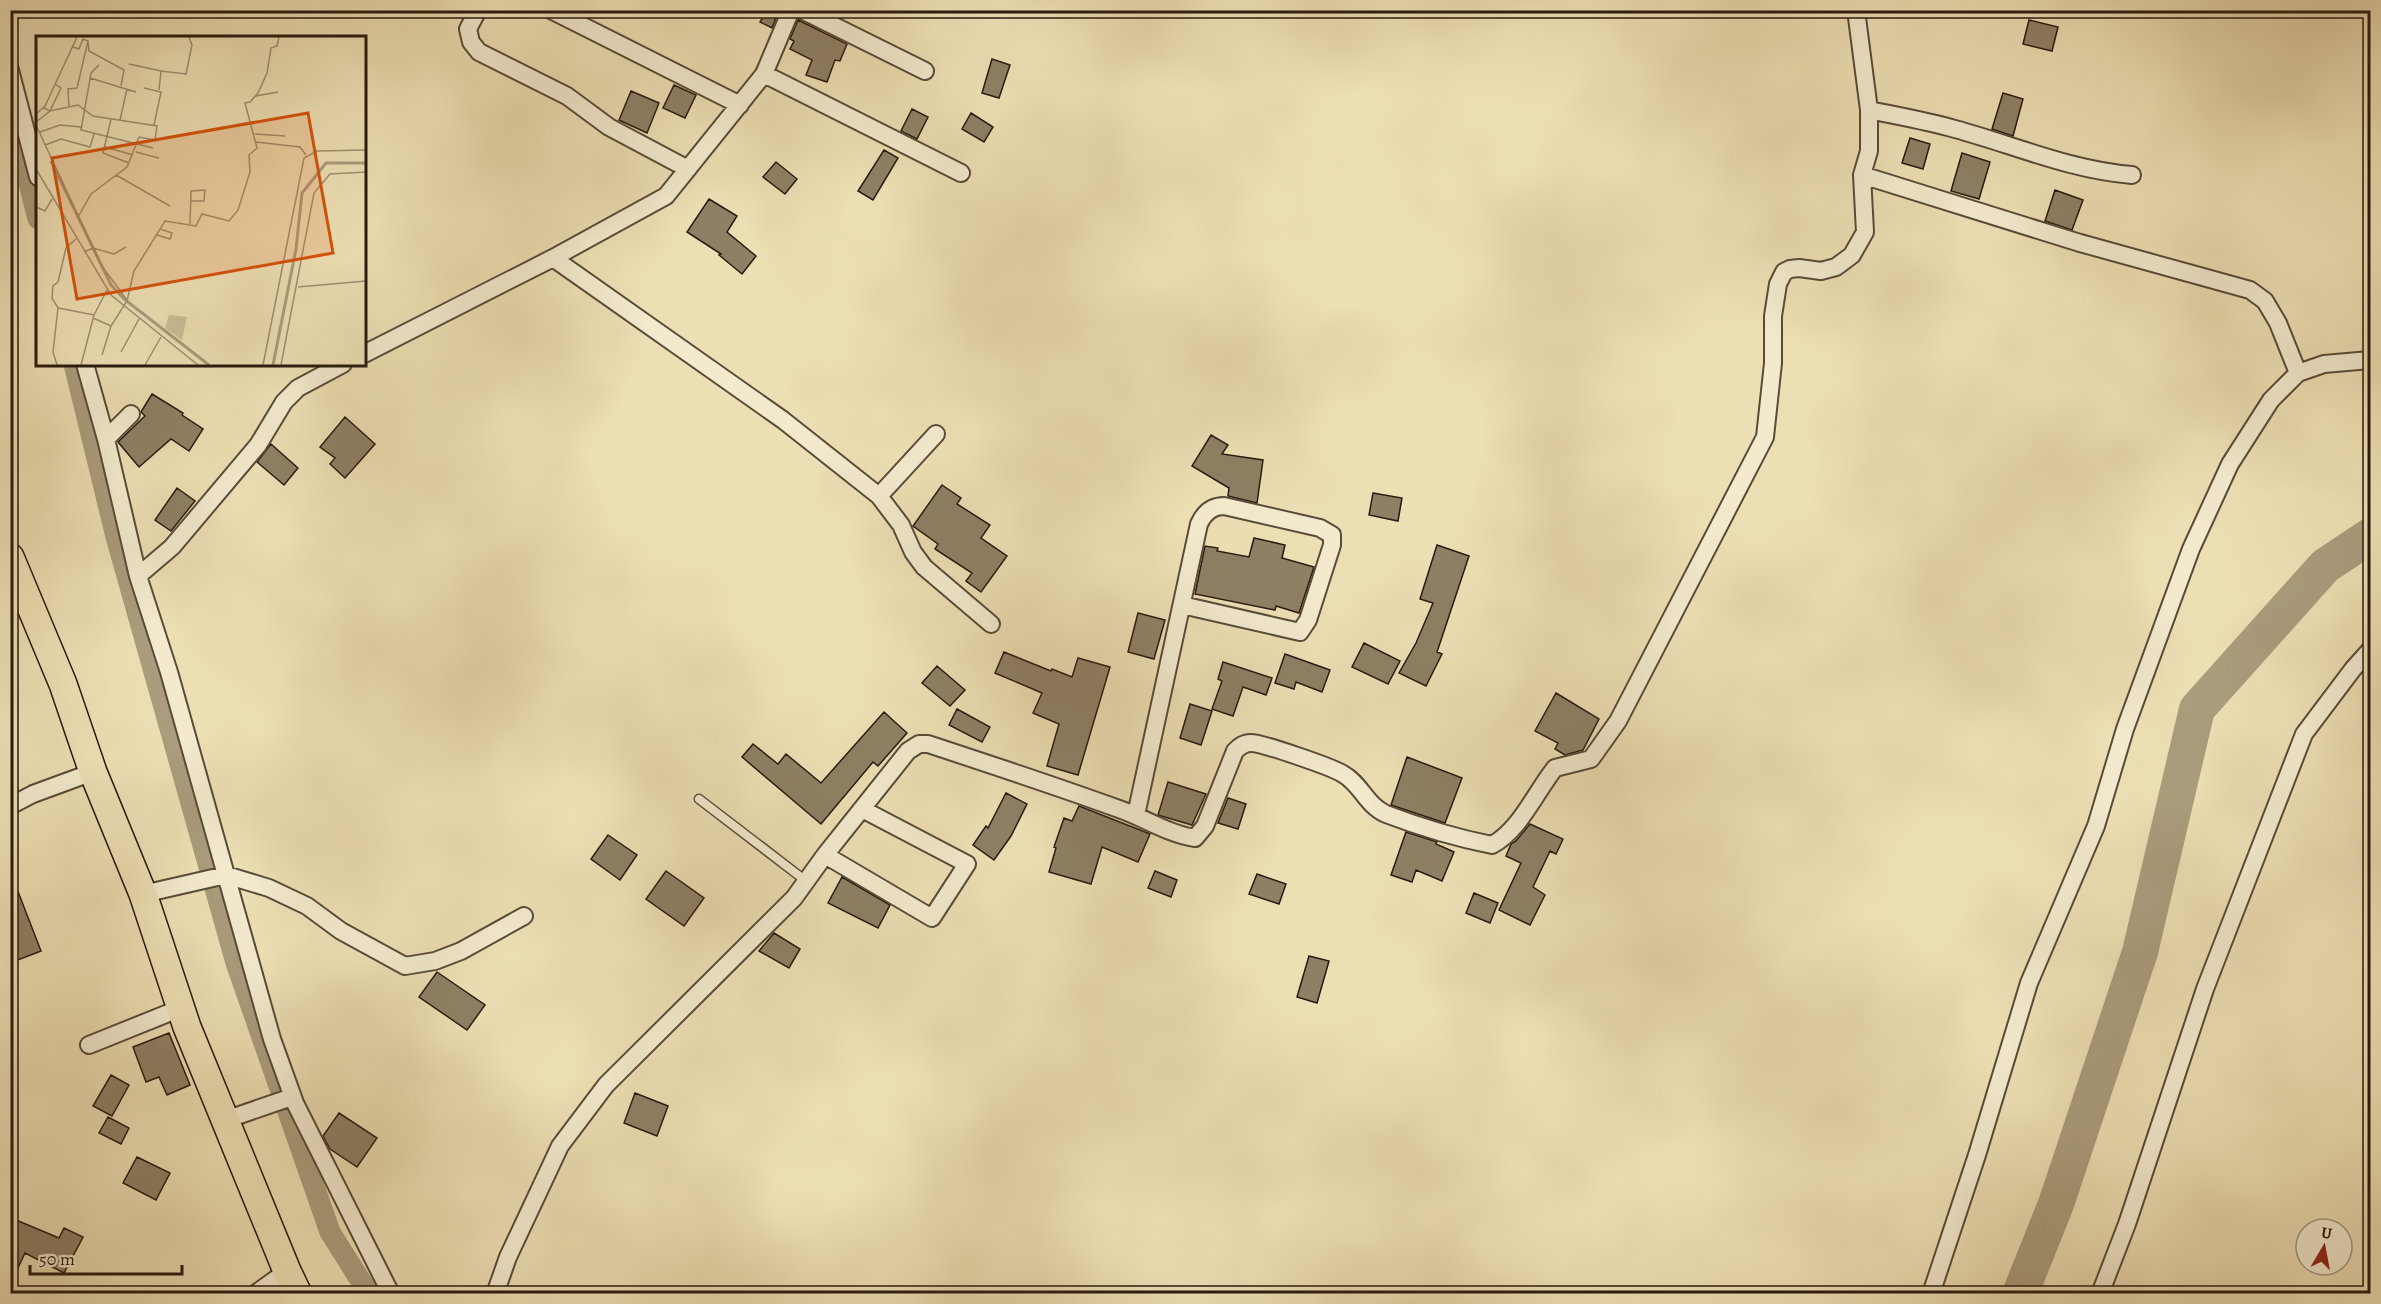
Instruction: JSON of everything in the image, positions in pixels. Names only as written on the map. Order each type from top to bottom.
[{"type":"main road","points":[[14,574],[63,684],[93,772],[143,894],[181,1008],[236,1117],[292,1282]]},
{"type":"street","points":[[478,10],[468,29],[471,42],[478,52],[567,96],[609,127],[688,170]]},
{"type":"street","points":[[552,10],[740,105]]},
{"type":"street","points":[[366,353],[553,258],[666,196],[764,74],[791,10]]},
{"type":"street","points":[[802,10],[925,71]]},
{"type":"street","points":[[495,1293],[508,1257],[560,1146],[606,1085],[794,898],[825,855],[908,751],[919,744],[928,744],[1136,815],[1180,836],[1196,838],[1205,826],[1235,751],[1242,744],[1251,743],[1342,773],[1357,784],[1365,799],[1385,813],[1472,841],[1492,845],[1503,839],[1555,768],[1591,759],[1618,721],[1765,437],[1773,363],[1773,316],[1778,284],[1784,272],[1799,268],[1821,272],[1836,267],[1852,255],[1865,232],[1862,175],[1869,151],[1869,110],[1856,10]]},
{"type":"street","points":[[10,70],[36,169]]},
{"type":"street","points":[[764,74],[961,173]]},
{"type":"street","points":[[1869,110],[1954,128],[2068,164],[2104,172],[2132,174]]},
{"type":"street","points":[[1862,175],[2080,243],[2250,290],[2265,301],[2274,316],[2298,373]]},
{"type":"street","points":[[553,258],[783,420],[879,496],[901,525],[924,567],[991,624]]},
{"type":"street","points":[[1931,1293],[1977,1155],[2029,983],[2096,826],[2124,729],[2191,549],[2230,464],[2271,399],[2298,373],[2324,364],[2370,360]]},
{"type":"street","points":[[86,366],[106,439],[138,576],[172,683],[222,875],[291,1098],[391,1293]]},
{"type":"street","points":[[138,576],[172,547],[258,445],[284,402],[298,388],[339,366]]},
{"type":"street","points":[[106,439],[131,414]]},
{"type":"street","points":[[879,496],[936,434]]},
{"type":"street","points":[[1136,815],[1199,524],[1213,508],[1224,506],[1320,528],[1332,535],[1332,545],[1308,620],[1300,632],[1182,606]]},
{"type":"street","points":[[2100,1293],[2127,1224],[2205,989],[2304,734],[2352,669],[2370,651]]},
{"type":"street","points":[[10,806],[33,794],[93,772]]},
{"type":"street","points":[[825,855],[932,918],[967,864],[862,809]]},
{"type":"street","points":[[143,894],[222,875],[269,888],[307,906],[341,931],[405,966],[435,961],[452,954],[524,916]]},
{"type":"street","points":[[89,1045],[181,1008]]},
{"type":"street","points":[[236,1117],[291,1098]]},
{"type":"street","points":[[255,1293],[292,1282]]},
{"type":"lane","points":[[699,799],[806,880]]},
{"type":"building","points":[[767,10],[779,10],[772,28],[760,22]]},
{"type":"building","points":[[798,20],[847,44],[840,61],[835,60],[827,82],[806,75],[812,60],[790,49],[794,41],[790,39]]},
{"type":"building","points":[[2029,20],[2058,27],[2052,51],[2023,44]]},
{"type":"building","points":[[992,59],[1010,65],[999,98],[982,93]]},
{"type":"building","points":[[674,85],[696,95],[685,118],[663,108]]},
{"type":"building","points":[[631,91],[659,103],[647,133],[619,120]]},
{"type":"building","points":[[2003,93],[2023,99],[2013,136],[1992,129]]},
{"type":"building","points":[[912,109],[928,117],[917,139],[901,131]]},
{"type":"building","points":[[971,113],[993,127],[984,142],[962,129]]},
{"type":"building","points":[[1910,138],[1930,144],[1923,169],[1902,163]]},
{"type":"building","points":[[884,150],[898,158],[873,200],[858,191]]},
{"type":"building","points":[[1962,153],[1990,162],[1979,199],[1951,191]]},
{"type":"building","points":[[776,162],[797,179],[785,194],[763,177]]},
{"type":"building","points":[[2055,190],[2083,200],[2072,230],[2045,221]]},
{"type":"building","points":[[709,199],[737,216],[727,232],[756,256],[742,274],[719,255],[721,254],[687,232]]},
{"type":"building","points":[[152,394],[183,413],[182,415],[203,429],[189,451],[171,439],[139,467],[118,442],[145,416],[141,412]]},
{"type":"building","points":[[345,417],[375,444],[345,478],[330,464],[335,458],[320,447]]},
{"type":"building","points":[[1211,435],[1228,445],[1222,454],[1263,460],[1257,503],[1228,496],[1229,488],[1192,466]]},
{"type":"building","points":[[271,444],[298,468],[284,485],[257,462]]},
{"type":"building","points":[[942,485],[961,498],[957,504],[990,525],[981,538],[1007,556],[981,592],[966,581],[972,573],[935,549],[938,544],[913,526]]},
{"type":"building","points":[[177,488],[195,501],[171,531],[155,520]]},
{"type":"building","points":[[1373,493],[1402,498],[1398,521],[1369,515]]},
{"type":"building","points":[[1254,538],[1285,545],[1282,558],[1314,567],[1299,613],[1276,606],[1275,610],[1195,594],[1205,546],[1218,548],[1217,551],[1249,557]]},
{"type":"building","points":[[1437,545],[1469,556],[1437,652],[1442,654],[1426,686],[1399,673],[1416,643],[1433,603],[1420,599]]},
{"type":"building","points":[[1138,613],[1165,620],[1154,659],[1128,652]]},
{"type":"building","points":[[1364,643],[1400,661],[1388,684],[1352,667]]},
{"type":"building","points":[[1004,652],[1072,677],[1078,658],[1110,667],[1078,775],[1047,766],[1059,724],[1033,713],[1042,693],[995,673]]},
{"type":"building","points":[[1285,654],[1330,670],[1322,692],[1296,682],[1294,689],[1275,683]]},
{"type":"building","points":[[1223,662],[1272,678],[1266,695],[1243,687],[1233,716],[1212,709],[1222,681],[1218,679]]},
{"type":"building","points":[[937,666],[965,690],[950,706],[922,683]]},
{"type":"building","points":[[1556,693],[1599,719],[1583,750],[1565,755],[1555,749],[1558,743],[1535,731]]},
{"type":"building","points":[[1190,704],[1212,711],[1201,745],[1180,738]]},
{"type":"building","points":[[957,709],[990,727],[982,742],[949,725]]},
{"type":"building","points":[[884,712],[907,733],[878,766],[873,762],[821,824],[742,757],[753,744],[778,764],[786,754],[821,783]]},
{"type":"building","points":[[1407,757],[1462,778],[1445,823],[1391,805]]},
{"type":"building","points":[[1168,782],[1206,794],[1192,825],[1158,815]]},
{"type":"building","points":[[1006,793],[1027,804],[1011,836],[994,860],[973,845],[986,826],[988,828]]},
{"type":"building","points":[[1228,798],[1246,804],[1238,829],[1218,823]]},
{"type":"building","points":[[1079,806],[1150,834],[1138,862],[1102,847],[1091,884],[1049,872],[1056,848],[1054,847],[1064,818],[1072,821]]},
{"type":"building","points":[[1530,824],[1563,839],[1556,854],[1550,851],[1533,887],[1545,895],[1530,925],[1499,910],[1521,863],[1506,856],[1511,844]]},
{"type":"building","points":[[1406,832],[1437,842],[1436,844],[1454,852],[1442,881],[1416,870],[1412,882],[1391,875]]},
{"type":"building","points":[[608,835],[637,855],[620,880],[591,859]]},
{"type":"building","points":[[666,871],[704,898],[684,926],[646,899]]},
{"type":"building","points":[[1155,871],[1177,880],[1171,897],[1148,888]]},
{"type":"building","points":[[1257,874],[1286,884],[1279,904],[1249,894]]},
{"type":"building","points":[[12,876],[41,951],[10,963],[10,877]]},
{"type":"building","points":[[842,877],[890,905],[878,928],[828,903]]},
{"type":"building","points":[[1474,893],[1498,903],[1490,923],[1466,913]]},
{"type":"building","points":[[774,933],[800,949],[789,968],[759,951]]},
{"type":"building","points":[[1309,956],[1329,961],[1317,1003],[1297,997]]},
{"type":"building","points":[[437,972],[485,1005],[467,1030],[419,997]]},
{"type":"building","points":[[169,1033],[190,1085],[167,1095],[159,1077],[146,1082],[133,1047]]},
{"type":"building","points":[[111,1075],[129,1085],[112,1116],[93,1106]]},
{"type":"building","points":[[635,1093],[668,1106],[657,1136],[624,1123]]},
{"type":"building","points":[[339,1113],[377,1138],[357,1167],[330,1149],[323,1136]]},
{"type":"building","points":[[108,1117],[129,1128],[121,1144],[99,1133]]},
{"type":"building","points":[[137,1157],[170,1173],[156,1200],[123,1183]]},
{"type":"building","points":[[16,1220],[59,1238],[64,1228],[83,1237],[64,1273],[25,1253],[10,1285],[10,1233]]},
{"type":"waterway","points":[[10,110],[36,211]]},
{"type":"waterway","points":[[74,366],[116,537],[236,963],[330,1232],[369,1294]]},
{"type":"waterway","points":[[2020,1294],[2056,1204],[2140,952],[2197,709],[2325,566],[2370,536]]}]
